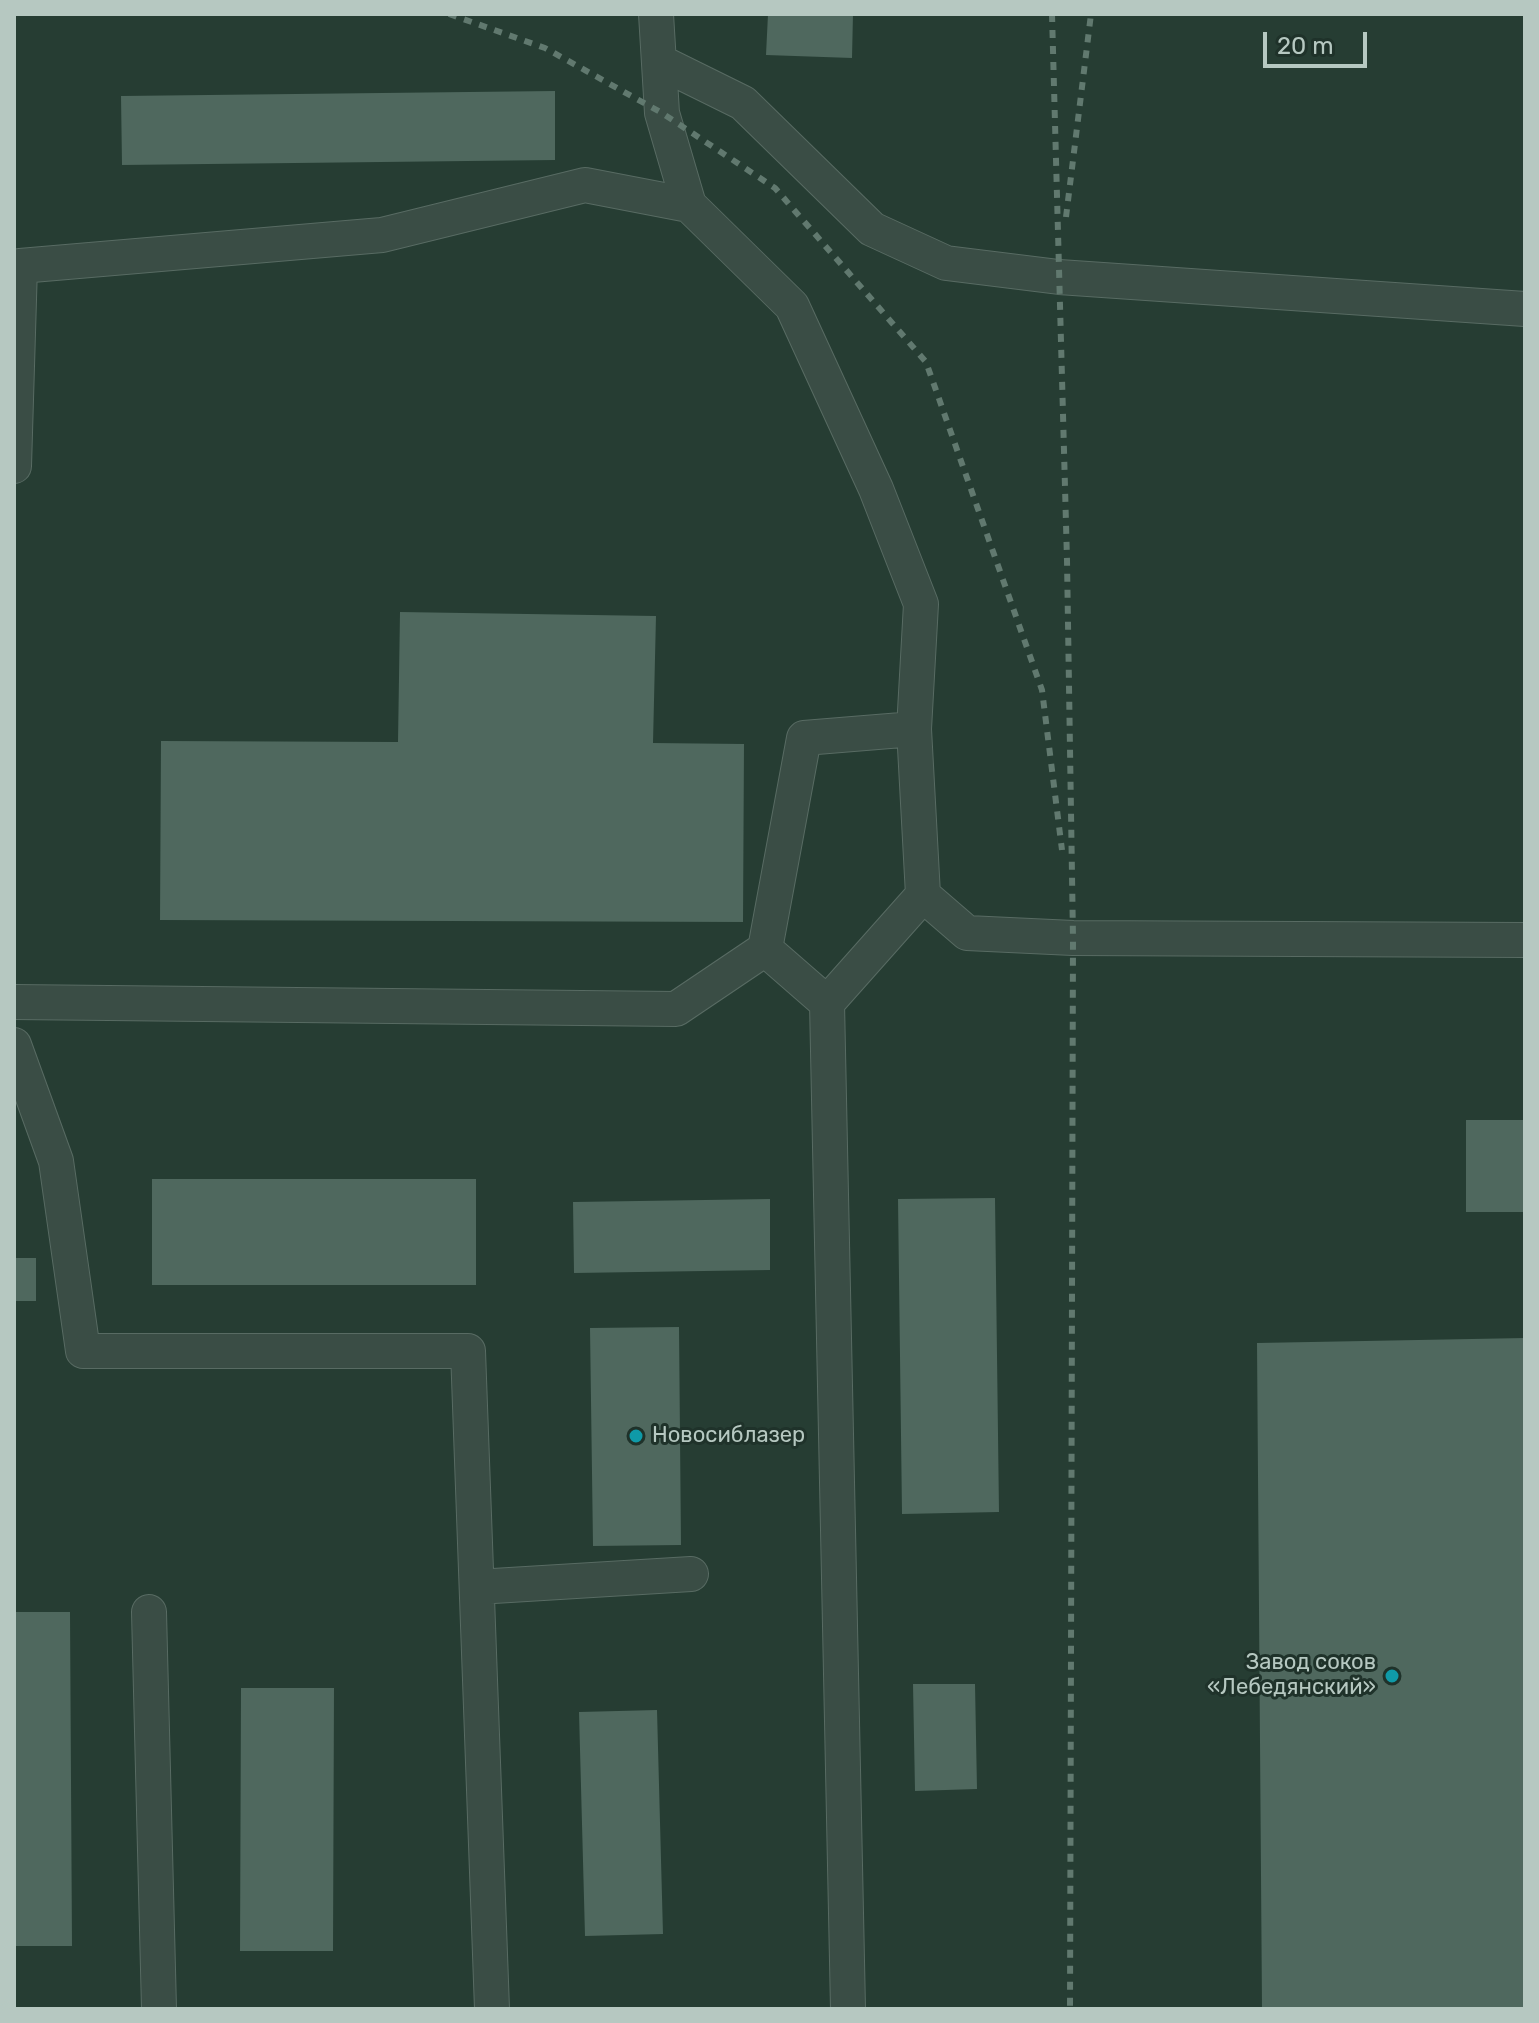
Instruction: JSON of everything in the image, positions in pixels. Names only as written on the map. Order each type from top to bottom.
[{"type":"lane","points":[[656,14],[662,113],[689,205],[792,306],[876,489],[921,604],[914,729],[923,895],[827,1003],[848,2009]]},
{"type":"lane","points":[[660,62],[743,103],[872,229],[946,263],[1059,277],[1525,309]]},
{"type":"lane","points":[[14,466],[20,266],[382,235],[585,185],[689,205]]},
{"type":"lane","points":[[14,1002],[676,1009],[765,949],[804,738],[914,729]]},
{"type":"lane","points":[[923,895],[967,933],[1073,938],[1525,940]]},
{"type":"lane","points":[[765,949],[827,1003]]},
{"type":"lane","points":[[14,1045],[56,1161],[83,1351],[468,1351],[492,2009]]},
{"type":"lane","points":[[477,1587],[691,1574]]},
{"type":"lane","points":[[149,1612],[159,2009]]},
{"type":"building","points":[[768,14],[853,14],[852,58],[766,55]]},
{"type":"building","points":[[555,91],[555,160],[122,165],[121,96]]},
{"type":"building","points":[[400,612],[656,616],[653,743],[744,744],[743,922],[160,920],[161,741],[398,742]]},
{"type":"building","points":[[1466,1120],[1525,1120],[1525,1212],[1466,1212]]},
{"type":"building","points":[[152,1179],[476,1179],[476,1285],[152,1285]]},
{"type":"building","points":[[995,1198],[999,1512],[902,1514],[898,1199]]},
{"type":"building","points":[[770,1199],[770,1270],[574,1273],[573,1202]]},
{"type":"building","points":[[14,1258],[36,1258],[36,1301],[14,1301]]},
{"type":"building","name":"Новосиблазер","points":[[679,1327],[681,1545],[593,1546],[590,1328]]},
{"type":"building","name":"Завод соков «Лебедянский»","points":[[1525,1338],[1525,2009],[1262,2009],[1257,1343]]},
{"type":"building","points":[[14,1612],[70,1612],[72,1946],[14,1946]]},
{"type":"building","points":[[913,1684],[975,1684],[977,1789],[915,1791]]},
{"type":"building","points":[[241,1688],[334,1688],[333,1951],[240,1951]]},
{"type":"building","points":[[657,1710],[663,1934],[585,1936],[579,1712]]},
{"type":"railway","points":[[449,14],[545,48],[662,113],[775,188],[926,362],[1042,690],[1062,850]]},
{"type":"railway","points":[[1052,14],[1067,560],[1073,938],[1070,2009]]},
{"type":"railway","points":[[1066,217],[1091,14]]},
{"type":"place","name":"Новосиблазер","points":[[636,1436]]},
{"type":"place","name":"Завод соков «Лебедянский»","points":[[1392,1676]]}]
